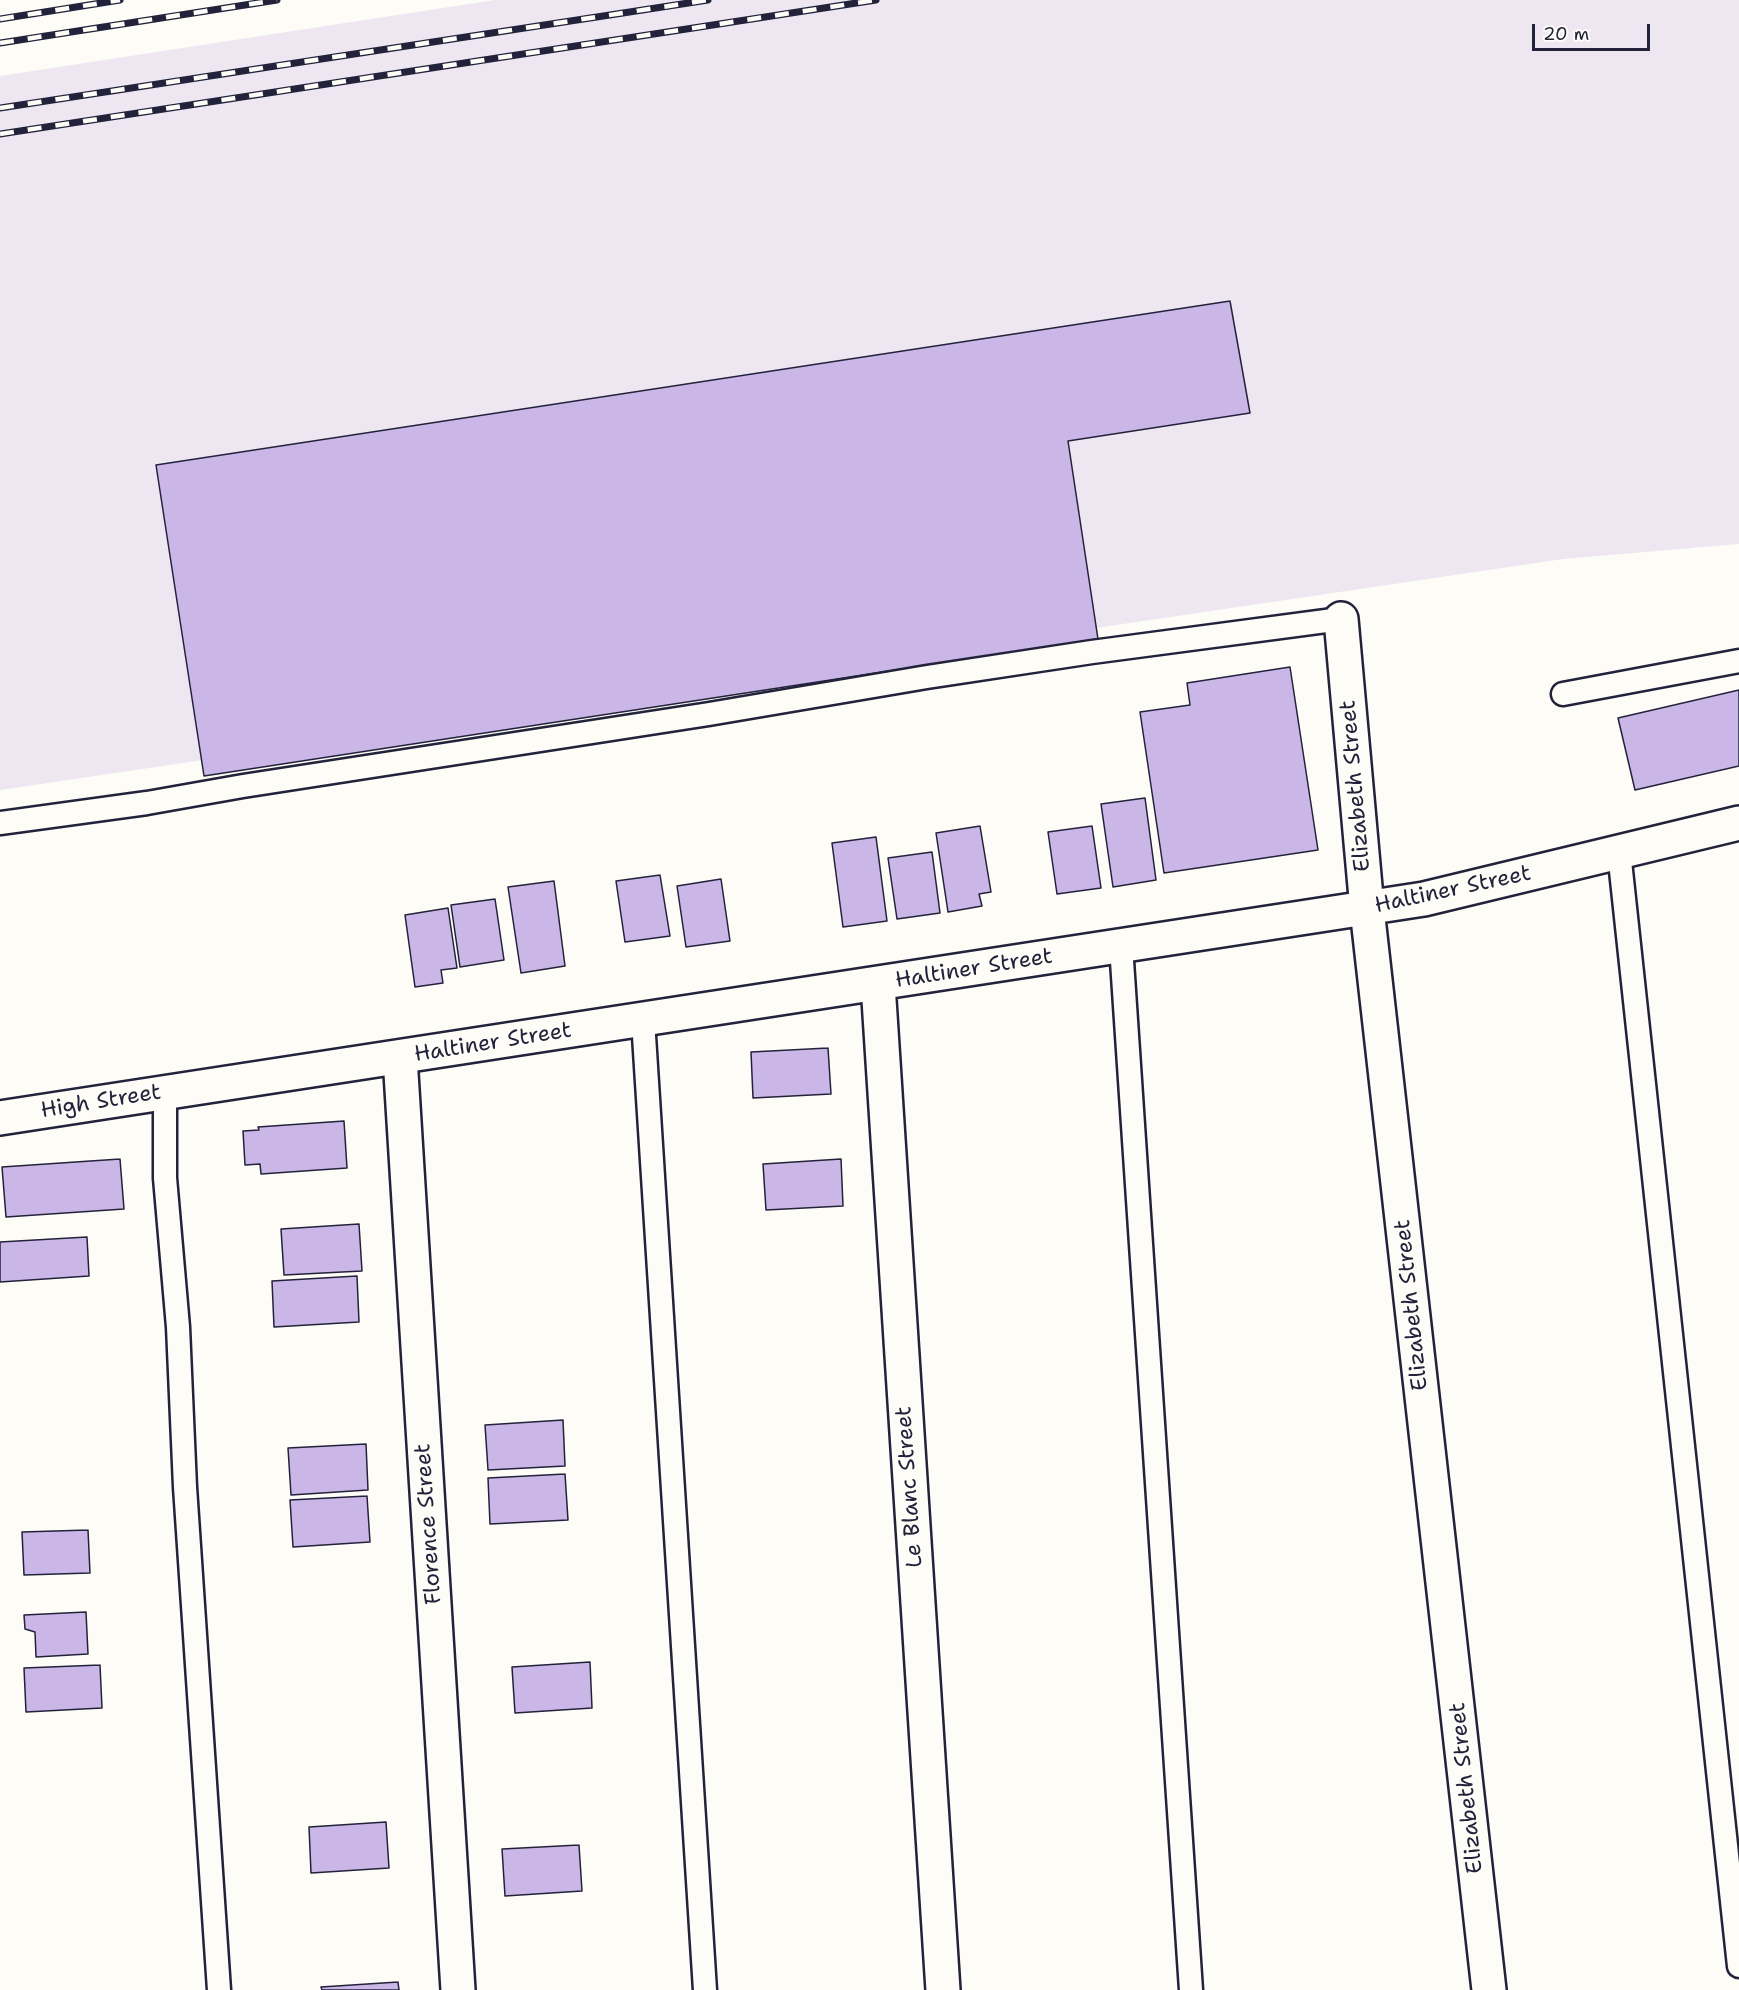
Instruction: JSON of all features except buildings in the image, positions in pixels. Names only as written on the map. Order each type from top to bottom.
[{"type":"street","name":"Elizabeth Street","points":[[1341,619],[1367,909],[1489,1990]]},
{"type":"street","name":"Haltiner Street","points":[[203,1087],[1424,900],[1739,823]]},
{"type":"street","name":"Le Blanc Street","points":[[878,984],[943,1990]]},
{"type":"street","name":"Florence Street","points":[[400,1057],[459,1990]]},
{"type":"street","name":"High Street","points":[[0,1118],[203,1087]]},
{"type":"lane","points":[[0,823],[147,803],[1092,652],[1341,619]]},
{"type":"lane","points":[[1563,694],[1739,661]]},
{"type":"lane","points":[[1619,852],[1739,1966]]},
{"type":"lane","points":[[1121,946],[1191,1990]]},
{"type":"lane","points":[[643,1020],[705,1990]]},
{"type":"lane","points":[[165,1093],[165,1178],[178,1327],[185,1486],[219,1990]]},
{"type":"shaded area","points":[[495,0],[1739,0],[1739,544],[1563,559],[0,790],[0,76]]},
{"type":"railway","points":[[0,19],[120,0]]},
{"type":"railway","points":[[0,43],[277,0]]},
{"type":"railway","points":[[0,108],[708,0]]},
{"type":"railway","points":[[0,134],[876,0]]}]
